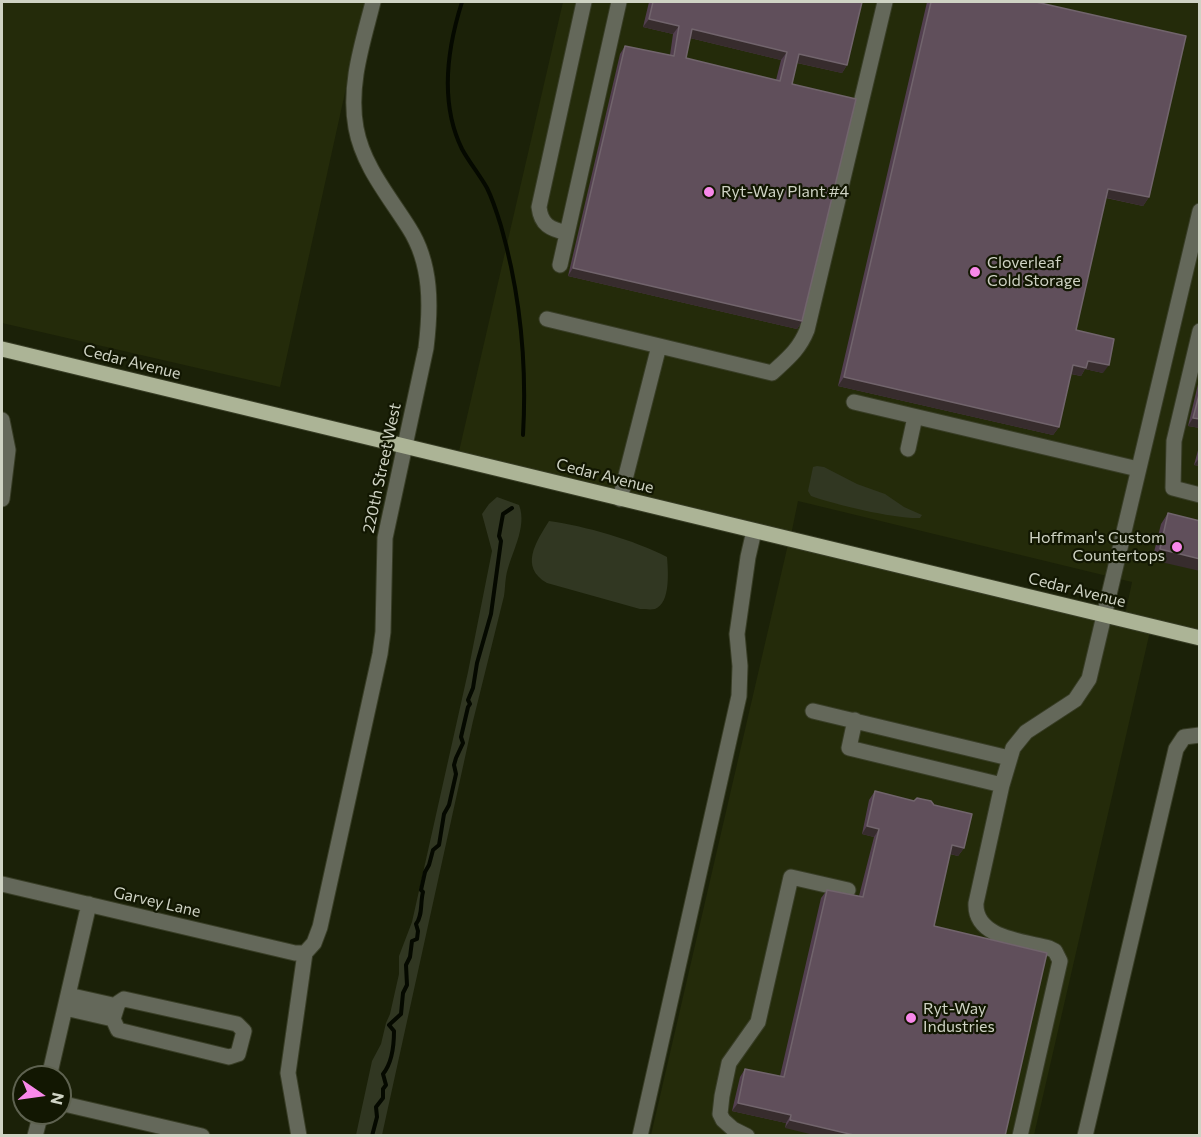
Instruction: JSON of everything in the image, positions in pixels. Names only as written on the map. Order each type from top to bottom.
[{"type":"main road","name":"Cedar Avenue","points":[[2,349],[1200,638]]},
{"type":"street","name":"220th Street West","points":[[305,953],[314,943],[320,927],[380,654],[383,633],[385,538],[403,446],[426,348],[429,318],[428,280],[420,247],[367,161],[356,127],[354,92],[356,77],[373,2]]},
{"type":"street","points":[[567,233],[547,226],[538,207],[584,2]]},
{"type":"street","points":[[560,265],[620,2]]},
{"type":"street","points":[[547,319],[772,373],[800,346],[807,330],[885,2]]},
{"type":"street","points":[[1020,1136],[1060,961],[1055,951],[994,933],[981,924],[977,918],[976,903],[1002,785],[1016,742],[1026,732],[1069,705],[1080,695],[1094,665],[1200,211]]},
{"type":"street","points":[[1200,331],[1174,441],[1173,488],[1200,495]]},
{"type":"street","points":[[620,499],[658,346]]},
{"type":"street","points":[[854,402],[1138,470]]},
{"type":"street","points":[[908,449],[915,417]]},
{"type":"street","points":[[2,420],[8,450],[2,499]]},
{"type":"street","points":[[640,1136],[739,696],[740,666],[737,634],[754,531]]},
{"type":"street","points":[[813,711],[1009,758]]},
{"type":"street","points":[[855,720],[849,748],[1002,785]]},
{"type":"street","points":[[1084,1136],[1176,749],[1184,736],[1200,735]]},
{"type":"street","points":[[747,1136],[733,1129],[723,1120],[720,1114],[722,1096],[729,1064],[758,1022],[791,877],[848,890]]},
{"type":"street","name":"Garvey Lane","points":[[2,884],[295,953],[305,953]]},
{"type":"street","points":[[52,1065],[89,904]]},
{"type":"street","points":[[299,1136],[288,1073],[305,953]]},
{"type":"street","points":[[124,999],[237,1024],[244,1031],[238,1054],[229,1056],[118,1030],[115,1013],[124,999]]},
{"type":"street","points":[[66,1001],[115,1013]]},
{"type":"street","points":[[72,1106],[202,1136]]},
{"type":"shaded area","points":[[2,2],[365,2],[280,387],[2,323]]},
{"type":"shaded area","points":[[563,2],[1199,2],[1199,638],[1151,627],[1034,1135],[651,1135],[789,540],[457,460]],"holes":[[[798,501],[1132,582],[1124,620],[790,540]]]},
{"type":"shaded area","points":[[817,466],[885,494],[904,507],[922,515],[920,518],[909,518],[881,514],[811,496],[808,491],[813,467]]},
{"type":"shaded area","points":[[497,497],[519,505],[520,532],[508,568],[504,596],[473,721],[382,1135],[356,1135],[372,1061],[381,1044],[390,1014],[399,974],[399,956],[412,922],[468,672],[492,551],[482,514]]},
{"type":"shaded area","points":[[549,521],[609,534],[667,557],[666,593],[660,606],[655,609],[640,609],[547,583],[539,577],[534,570],[533,554],[539,537]]},
{"type":"building","name":"Ryt-Way Plant #4","points":[[653,2],[862,2],[847,65],[799,54],[792,84],[856,99],[802,321],[573,268],[625,46],[674,56],[679,26],[649,19]],"holes":[[[692,29],[787,52],[780,81],[686,58]]]},
{"type":"building","name":"Cloverleaf Cold Storage","points":[[931,2],[1036,2],[1186,36],[1149,197],[1108,189],[1076,330],[1114,339],[1109,365],[1088,361],[1086,368],[1073,365],[1059,427],[844,377]]},
{"type":"building","points":[[1200,391],[1200,419],[1193,418]]},
{"type":"building","points":[[1168,513],[1200,521],[1200,559],[1160,549]]},
{"type":"building","name":"Ryt-Way Industries","points":[[875,791],[914,801],[917,798],[931,801],[934,805],[972,814],[964,848],[952,845],[934,926],[1047,953],[1005,1136],[858,1136],[790,1120],[791,1115],[738,1103],[745,1069],[784,1077],[827,890],[863,897],[879,829],[867,826]]},
{"type":"waterway","points":[[462,2],[449,57],[450,113],[462,149],[491,197],[508,251],[521,330],[524,383],[523,435]]},
{"type":"waterway","points":[[372,1136],[377,1117],[376,1107],[383,1098],[383,1089],[386,1085],[383,1074],[389,1065],[393,1048],[394,1031],[389,1025],[401,1014],[403,993],[407,985],[406,965],[410,957],[412,941],[417,939],[416,924],[420,913],[425,872],[433,850],[439,845],[444,814],[449,805],[456,774],[454,765],[463,743],[461,737],[470,704],[468,700],[491,614],[503,514],[512,508]]},
{"type":"place","name":"Ryt-Way Plant #4","points":[[709,192]]},
{"type":"place","name":"Cloverleaf Cold Storage","points":[[975,272]]},
{"type":"place","name":"Hoffman's Custom Countertops","points":[[1177,547]]},
{"type":"place","name":"Ryt-Way Industries","points":[[911,1018]]}]
